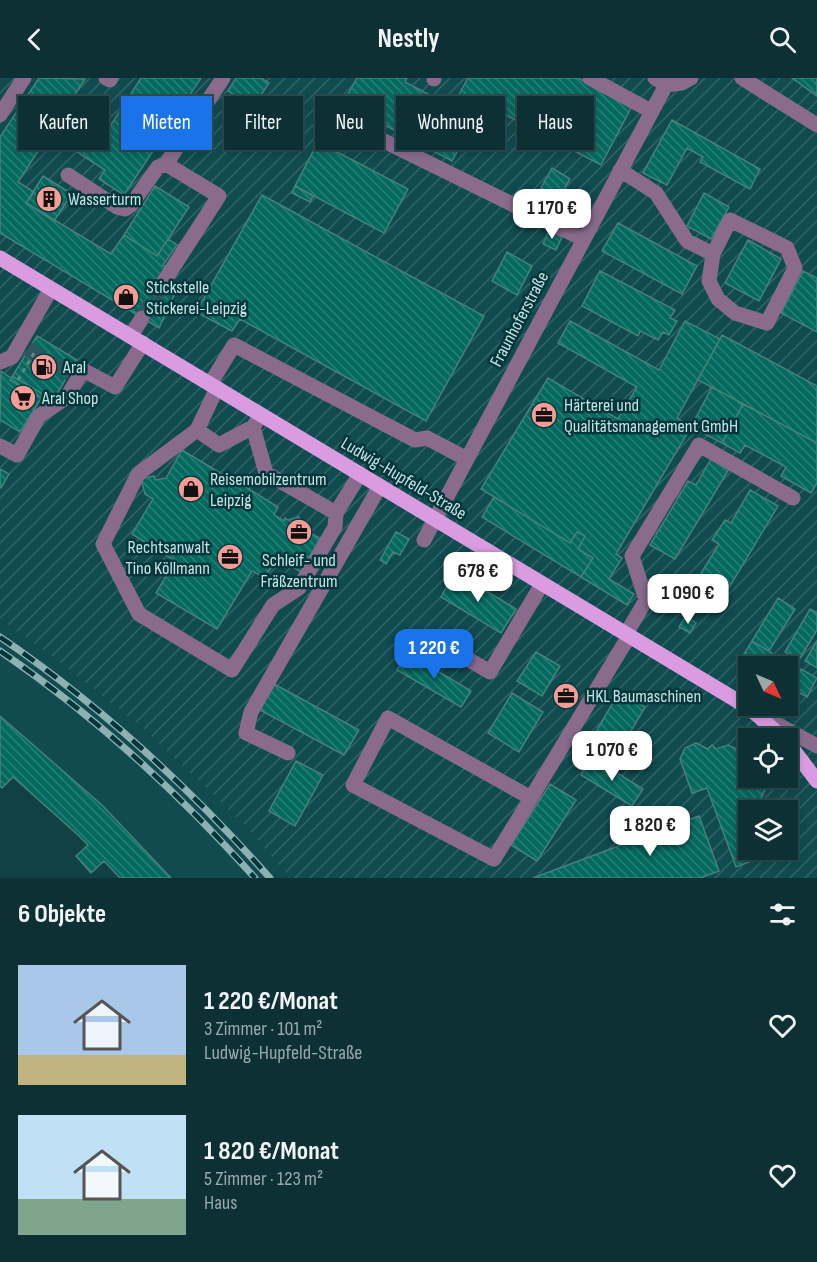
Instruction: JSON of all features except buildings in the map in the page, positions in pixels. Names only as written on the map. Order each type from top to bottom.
[{"type":"main road","name":"Ludwig-Hupfeld-Straße","points":[[0,258],[214,386],[257,421],[360,474],[738,703]]},
{"type":"main road","name":"Ludwig-Hupfeld-Straße","points":[[758,716],[772,728]]},
{"type":"main road","points":[[798,756],[817,781]]},
{"type":"lane","points":[[0,115],[24,78]]},
{"type":"lane","points":[[106,78],[110,80],[111,78]]},
{"type":"lane","points":[[68,175],[117,207],[124,209],[131,205],[158,167],[166,164],[223,78]]},
{"type":"lane","points":[[590,78],[651,111]]},
{"type":"lane","points":[[658,80],[682,83],[691,78]]},
{"type":"lane","points":[[742,78],[817,125]]},
{"type":"lane","name":"Fraunhoferstraße","points":[[424,540],[651,111],[658,80]]},
{"type":"lane","points":[[384,141],[583,239]]},
{"type":"lane","points":[[161,286],[219,196],[166,164]]},
{"type":"lane","points":[[620,170],[656,193],[687,241],[712,254]]},
{"type":"lane","points":[[730,220],[787,248],[795,268],[767,323],[735,313],[718,299],[709,281],[712,254],[730,220]]},
{"type":"lane","points":[[0,362],[27,348],[51,288]]},
{"type":"lane","points":[[0,446],[16,455],[39,416],[66,398],[74,376],[83,370],[115,387],[137,340],[142,318]]},
{"type":"lane","points":[[360,474],[336,513],[335,527],[299,588],[273,605],[232,670],[139,614],[103,544],[138,474],[197,430],[214,386],[234,345],[415,440],[427,438],[467,459]]},
{"type":"lane","points":[[197,430],[219,445],[257,421],[266,473],[336,513]]},
{"type":"lane","points":[[531,798],[388,718],[353,785],[494,859],[531,798],[628,635],[646,600],[632,556],[699,445],[793,498]]},
{"type":"lane","points":[[288,753],[246,733],[251,712],[380,486]]},
{"type":"lane","points":[[430,637],[490,672],[542,584]]},
{"type":"lane","points":[[761,716],[817,746]]},
{"type":"path","points":[[18,380],[27,348]]},
{"type":"shaded area","points":[[0,78],[817,78],[817,878],[290,878],[246,826],[144,729],[53,657],[0,619]]},
{"type":"shaded area","points":[[0,619],[53,657],[144,729],[246,826],[290,878],[172,878],[111,813],[0,717]]},
{"type":"tunnel","points":[[142,318],[161,286]]},
{"type":"tunnel","points":[[28,349],[70,374]]},
{"type":"railway","points":[[0,637],[73,691],[142,749],[208,812],[270,878]]},
{"type":"railway","points":[[0,651],[69,702],[134,757],[166,786],[255,878]]},
{"type":"place","name":"Wasserturm","points":[[49,199]]},
{"type":"place","name":"Stickstelle Stickerei-Leipzig","points":[[126,297]]},
{"type":"place","name":"Aral","points":[[44,367]]},
{"type":"place","name":"Aral Shop","points":[[23,398]]},
{"type":"place","name":"Härterei und Qualitätsmanagement GmbH","points":[[544,415]]},
{"type":"place","name":"Reisemobilzentrum Leipzig","points":[[191,489]]},
{"type":"place","name":"Schleif- und Fräßzentrum","points":[[299,532]]},
{"type":"place","name":"Rechtsanwalt Tino Köllmann","points":[[230,557]]},
{"type":"place","name":"HKL Baumaschinen","points":[[566,696]]}]
